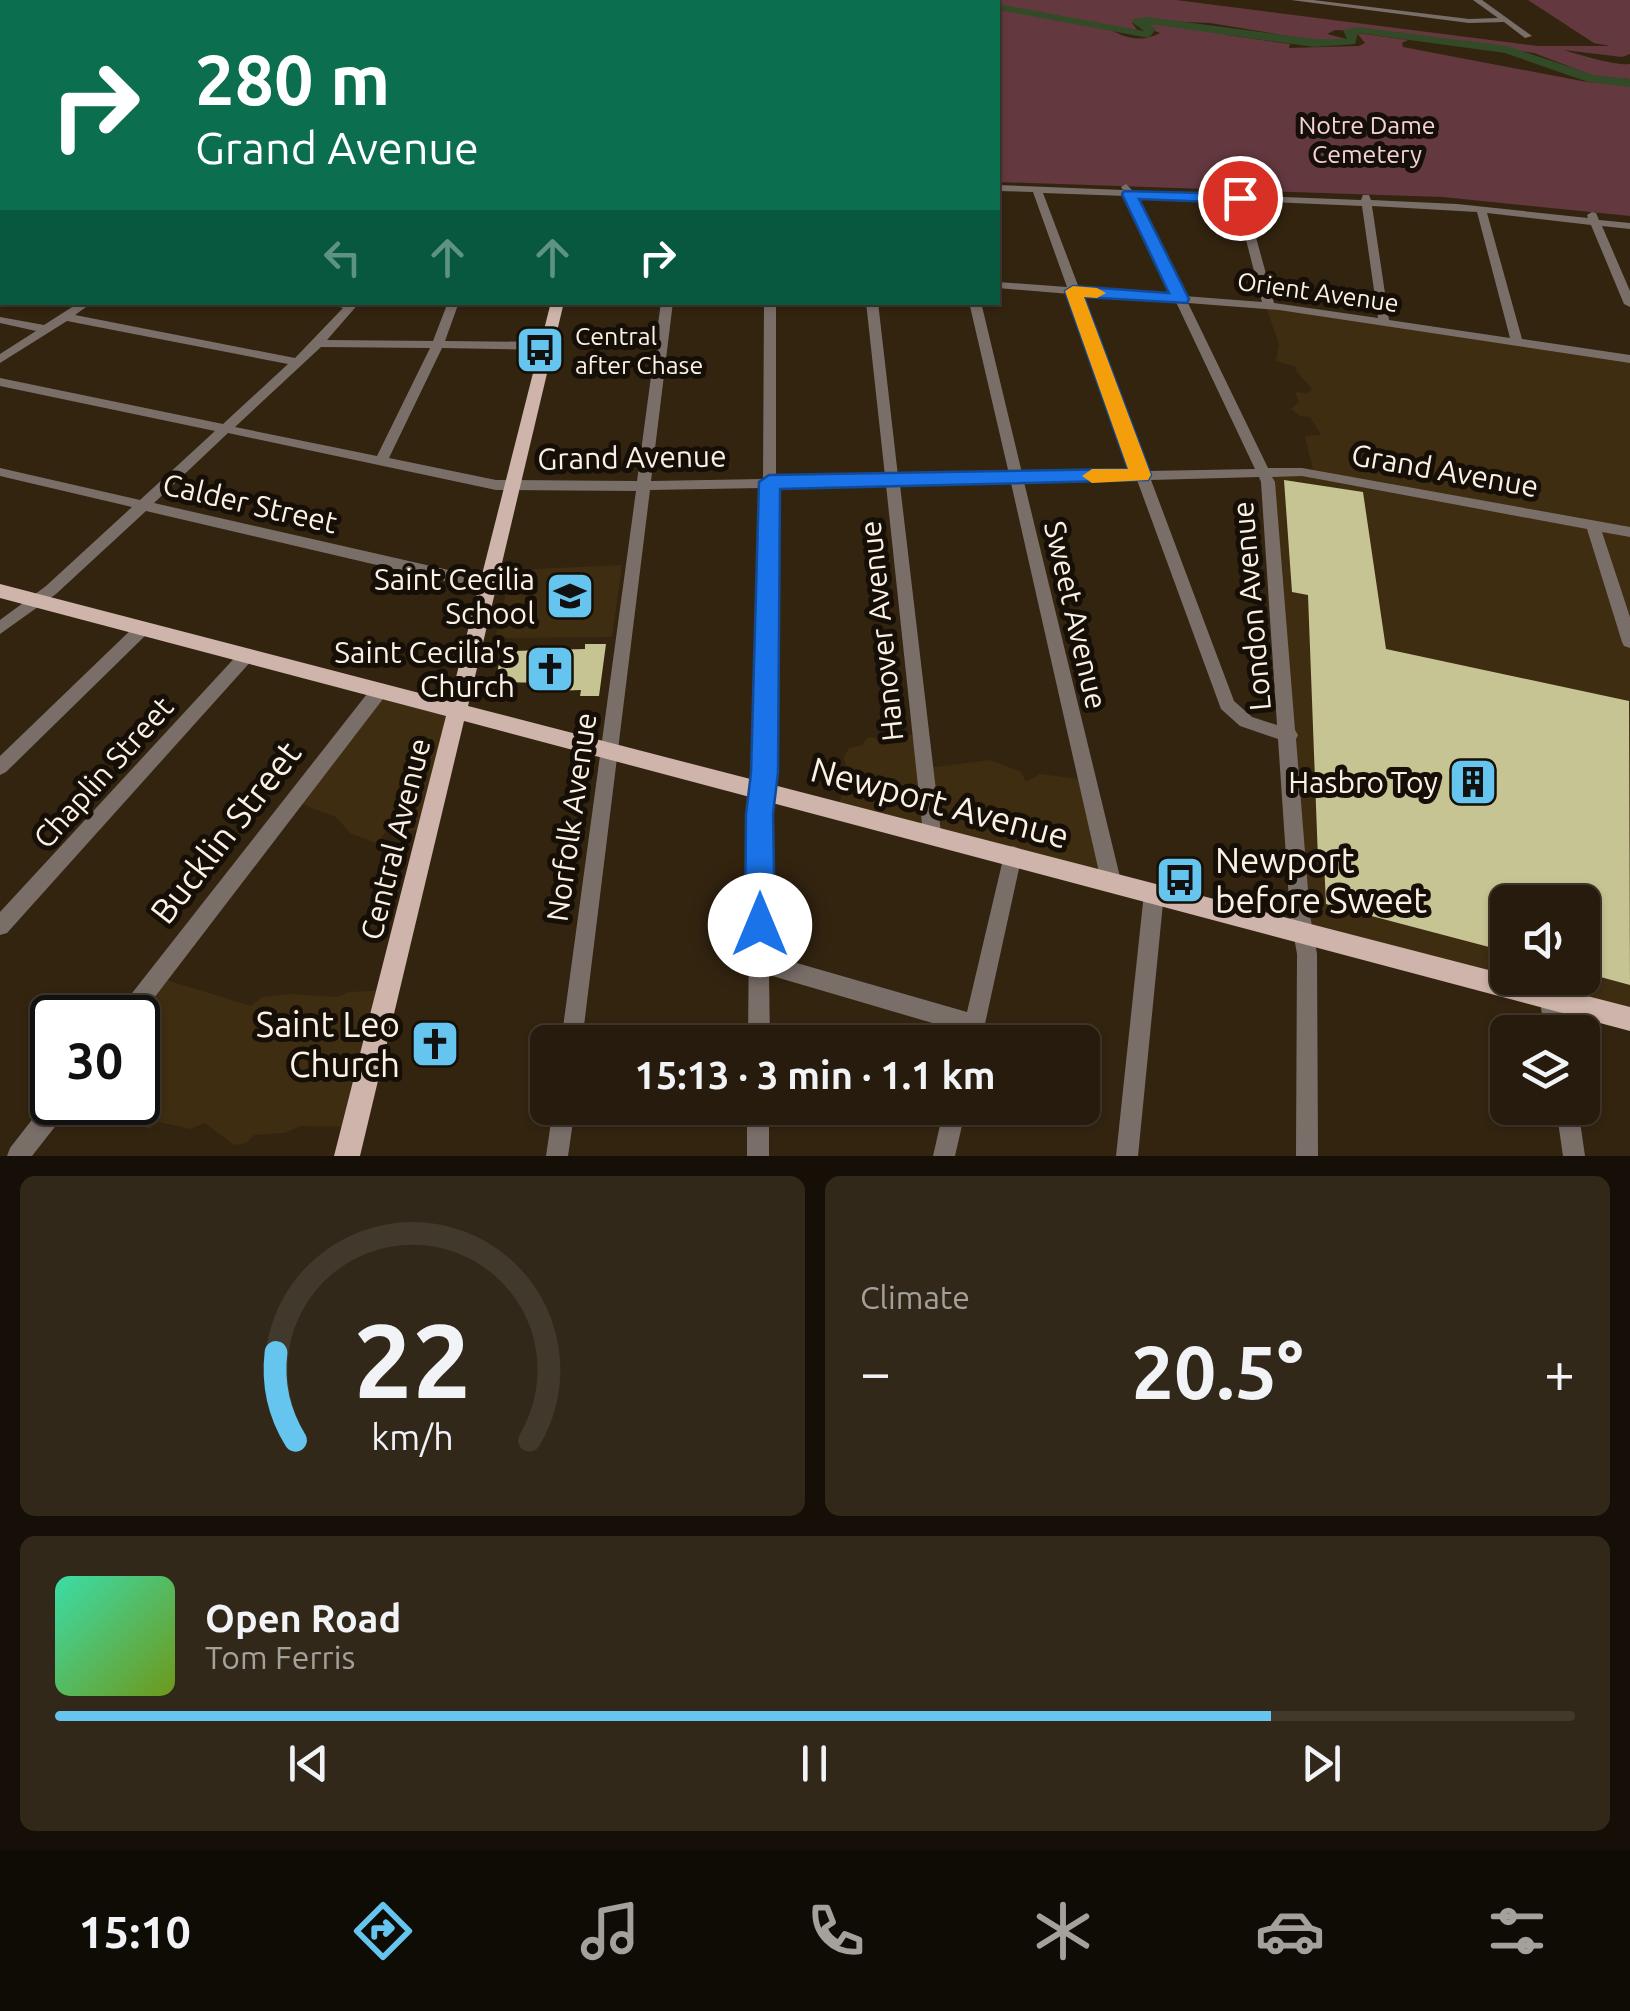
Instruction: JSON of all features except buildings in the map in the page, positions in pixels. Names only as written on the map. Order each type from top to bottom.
[{"type":"main road","name":"Central Avenue","points":[[347,1156],[557,305]]},
{"type":"main road","name":"Newport Avenue","points":[[0,591],[1630,1019]]},
{"type":"street","points":[[1295,0],[1469,21],[1506,20]]},
{"type":"street","points":[[1394,0],[1416,15]]},
{"type":"street","points":[[1477,0],[1528,36]]},
{"type":"street","points":[[1000,185],[1240,198],[1464,202],[1630,222]]},
{"type":"street","points":[[1000,185],[1367,200],[1593,218]]},
{"type":"street","points":[[1038,190],[1226,704],[1234,715],[1249,723],[1290,735]]},
{"type":"street","name":"London Avenue","points":[[1128,190],[1265,473],[1307,954],[1307,1156]]},
{"type":"street","points":[[1240,198],[1268,306]]},
{"type":"street","points":[[1367,200],[1384,323]]},
{"type":"street","points":[[1481,210],[1517,343]]},
{"type":"street","points":[[1593,218],[1630,304]]},
{"type":"street","name":"Orient Avenue","points":[[1000,285],[1268,306],[1630,360]]},
{"type":"street","points":[[0,359],[83,305]]},
{"type":"street","points":[[0,628],[37,600],[226,429],[354,305]]},
{"type":"street","points":[[380,462],[453,305]]},
{"type":"street","name":"Norfolk Avenue","points":[[574,1025],[667,305]]},
{"type":"street","points":[[759,1025],[770,305]]},
{"type":"street","name":"Hanover Avenue","points":[[872,305],[932,834]]},
{"type":"street","name":"Sweet Avenue","points":[[976,305],[1111,881]]},
{"type":"street","points":[[65,317],[297,362]]},
{"type":"street","points":[[0,320],[46,329]]},
{"type":"street","points":[[318,343],[546,346]]},
{"type":"street","name":"Grand Avenue","points":[[0,382],[513,486],[1302,472],[1630,532]]},
{"type":"street","name":"Calder Street","points":[[0,472],[488,585]]},
{"type":"street","points":[[1594,525],[1630,642]]},
{"type":"street","points":[[0,767],[142,628]]},
{"type":"street","name":"Chaplin Street","points":[[0,926],[248,656]]},
{"type":"street","name":"Bucklin Street","points":[[143,995],[380,690]]},
{"type":"street","points":[[975,1025],[1012,856]]},
{"type":"street","points":[[1126,1156],[1154,892]]},
{"type":"street","points":[[760,962],[946,1025]]},
{"type":"street","points":[[1550,999],[1552,1015]]},
{"type":"street","points":[[18,1156],[42,1125]]},
{"type":"street","points":[[558,1156],[562,1125]]},
{"type":"street","points":[[758,1125],[758,1156]]},
{"type":"street","points":[[944,1156],[952,1125]]},
{"type":"street","points":[[1569,1125],[1574,1156]]},
{"type":"shaded area","points":[[1265,304],[1630,359],[1630,1017],[1549,995],[1600,995],[1600,885],[1490,885],[1490,979],[1311,930],[1268,474],[1314,474],[1305,436],[1321,435],[1310,417],[1291,409],[1299,402],[1295,392],[1307,393],[1312,389],[1296,371],[1297,367],[1276,361],[1279,344]]},
{"type":"shaded area","points":[[622,565],[612,637],[495,638],[512,570]]},
{"type":"shaded area","points":[[383,692],[461,710],[429,830],[397,831],[389,826],[378,844],[350,833],[336,817],[296,802]]},
{"type":"shaded area","points":[[889,735],[927,735],[933,767],[990,760],[1021,772],[1026,782],[1040,774],[1094,781],[1107,879],[838,808],[845,783],[840,780],[846,763],[843,758],[849,748],[862,745],[868,737],[882,739]]},
{"type":"shaded area","points":[[160,978],[251,1006],[262,997],[338,997],[348,992],[390,990],[359,1127],[301,1126],[285,1133],[254,1135],[246,1143],[234,1145],[205,1123],[190,1129],[160,1122],[160,995],[151,995]]},
{"type":"green space","name":"Notre Dame Cemetery","points":[[1000,0],[1176,0],[1538,46],[1610,46],[1594,43],[1528,0],[1630,0],[1630,54],[1622,57],[1564,50],[1630,64],[1630,79],[1597,77],[1534,53],[1392,33],[1335,30],[1327,34],[1350,40],[1331,43],[1210,23],[1137,20],[1132,23],[1139,32],[1105,26],[1138,39],[1160,33],[1142,26],[1144,23],[1222,28],[1227,31],[1221,33],[1227,35],[1290,44],[1289,48],[1359,46],[1365,43],[1357,33],[1408,40],[1402,43],[1403,47],[1587,82],[1630,85],[1630,216],[1443,197],[1000,182]]},
{"type":"waterway","points":[[1000,7],[1149,35],[1150,29],[1137,21],[1314,43],[1351,42],[1353,37],[1347,32],[1358,30],[1507,50],[1592,79],[1630,83]]},
{"type":"slow traffic","points":[[1092,476],[1141,475],[1073,291],[1097,293]]},
{"type":"place","name":"Central after Chase","points":[[540,350]]},
{"type":"place","name":"Saint Cecilia School","points":[[570,596]]},
{"type":"place","name":"Saint Cecilia's Church","points":[[550,669]]},
{"type":"place","name":"Hasbro Toy","points":[[1473,782]]},
{"type":"place","name":"Newport before Sweet","points":[[1180,880]]},
{"type":"place","name":"Saint Leo Church","points":[[435,1044]]},
{"type":"route","points":[[760,925],[769,482],[1141,475],[1073,291],[1181,299],[1130,194],[1240,198]]}]
